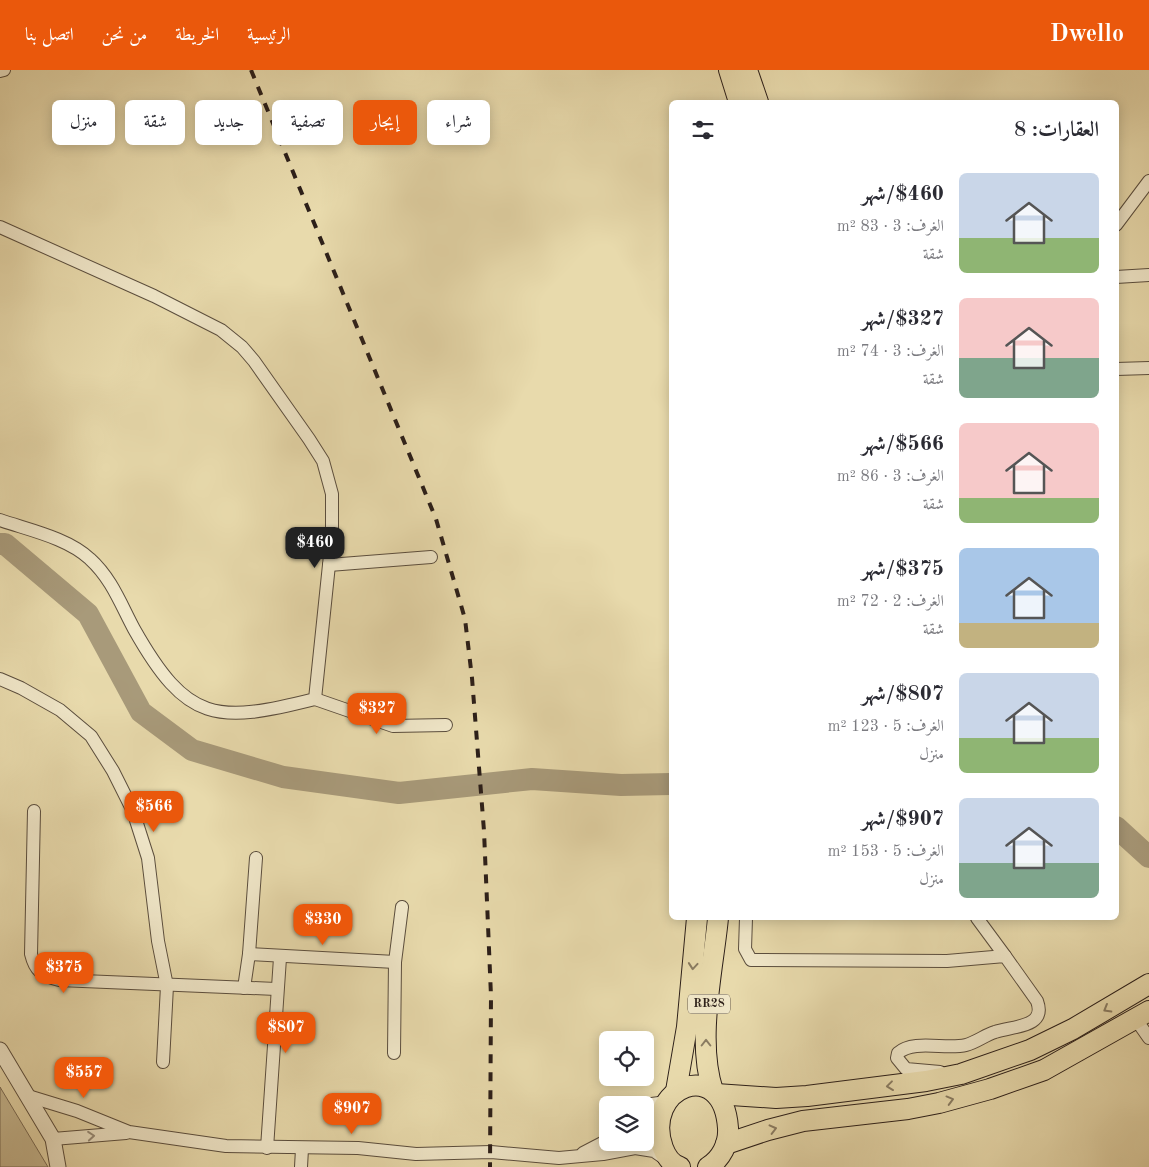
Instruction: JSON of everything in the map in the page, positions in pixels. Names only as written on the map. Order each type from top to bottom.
[{"type":"highway","points":[[729,70],[738,100]]},
{"type":"highway","points":[[747,70],[757,100]]},
{"type":"highway","name":"RR28","points":[[676,1165],[660,1139],[661,1120],[671,1096],[687,1027],[697,920]]},
{"type":"highway","name":"RR28","points":[[718,920],[706,1034],[708,1076],[727,1114],[726,1144]]},
{"type":"highway","points":[[671,1096],[685,1086],[699,1086],[715,1092],[776,1098],[806,1096],[926,1081],[961,1074],[1030,1050],[1073,1029],[1149,984]]},
{"type":"highway","points":[[708,1167],[719,1158],[726,1144],[768,1130],[803,1122],[908,1109],[990,1090],[1044,1070],[1142,1015]]},
{"type":"street","points":[[0,71],[4,70]]},
{"type":"street","points":[[1119,221],[1149,181]]},
{"type":"street","points":[[0,227],[154,296],[221,330],[242,347],[298,423],[323,461],[332,494],[332,536],[315,699]]},
{"type":"street","points":[[1119,277],[1149,275]]},
{"type":"street","points":[[1119,369],[1149,368]]},
{"type":"street","points":[[0,520],[68,545],[90,558],[114,588],[134,629],[165,678],[184,697],[196,704],[213,711],[243,713],[276,709],[315,699],[393,726],[446,724]]},
{"type":"street","points":[[329,565],[431,557]]},
{"type":"street","points":[[0,679],[21,688],[60,710],[91,736],[114,771],[133,812],[148,858],[167,986],[164,1062]]},
{"type":"street","points":[[34,811],[31,954],[37,971],[46,977],[59,980],[110,981],[167,986],[276,989]]},
{"type":"street","points":[[244,988],[249,954],[256,858]]},
{"type":"street","points":[[394,1053],[395,962],[402,907]]},
{"type":"street","points":[[746,920],[745,949],[751,960],[947,961],[1005,956]]},
{"type":"street","points":[[961,1074],[906,1069],[901,1064],[898,1053],[908,1047],[966,1045],[994,1032],[1034,1021],[1039,1012],[1037,1001],[979,920]]},
{"type":"street","points":[[249,954],[280,958],[395,962]]},
{"type":"street","points":[[267,1148],[276,989],[280,958]]},
{"type":"street","points":[[1142,1015],[1149,1038]]},
{"type":"street","points":[[0,1050],[53,1139],[58,1167]]},
{"type":"street","points":[[28,1096],[77,1110],[129,1132]]},
{"type":"street","points":[[654,1103],[671,1096]]},
{"type":"street","points":[[53,1139],[129,1132],[226,1146],[302,1149],[358,1148],[445,1154],[491,1152],[517,1153],[540,1158],[574,1157],[645,1148],[654,1151],[676,1165]]},
{"type":"street","points":[[574,1157],[599,1144]]},
{"type":"street","points":[[301,1167],[302,1149]]},
{"type":"shaded area","points":[[0,1087],[48,1167],[0,1167]]},
{"type":"waterway","points":[[0,544],[5,544],[88,614],[141,712],[192,750],[283,777],[399,793],[532,779],[621,785],[669,784]]},
{"type":"waterway","points":[[1119,830],[1149,857]]},
{"type":"railway","points":[[251,70],[436,519],[465,619],[472,678],[484,831],[491,996],[490,1167]]}]
